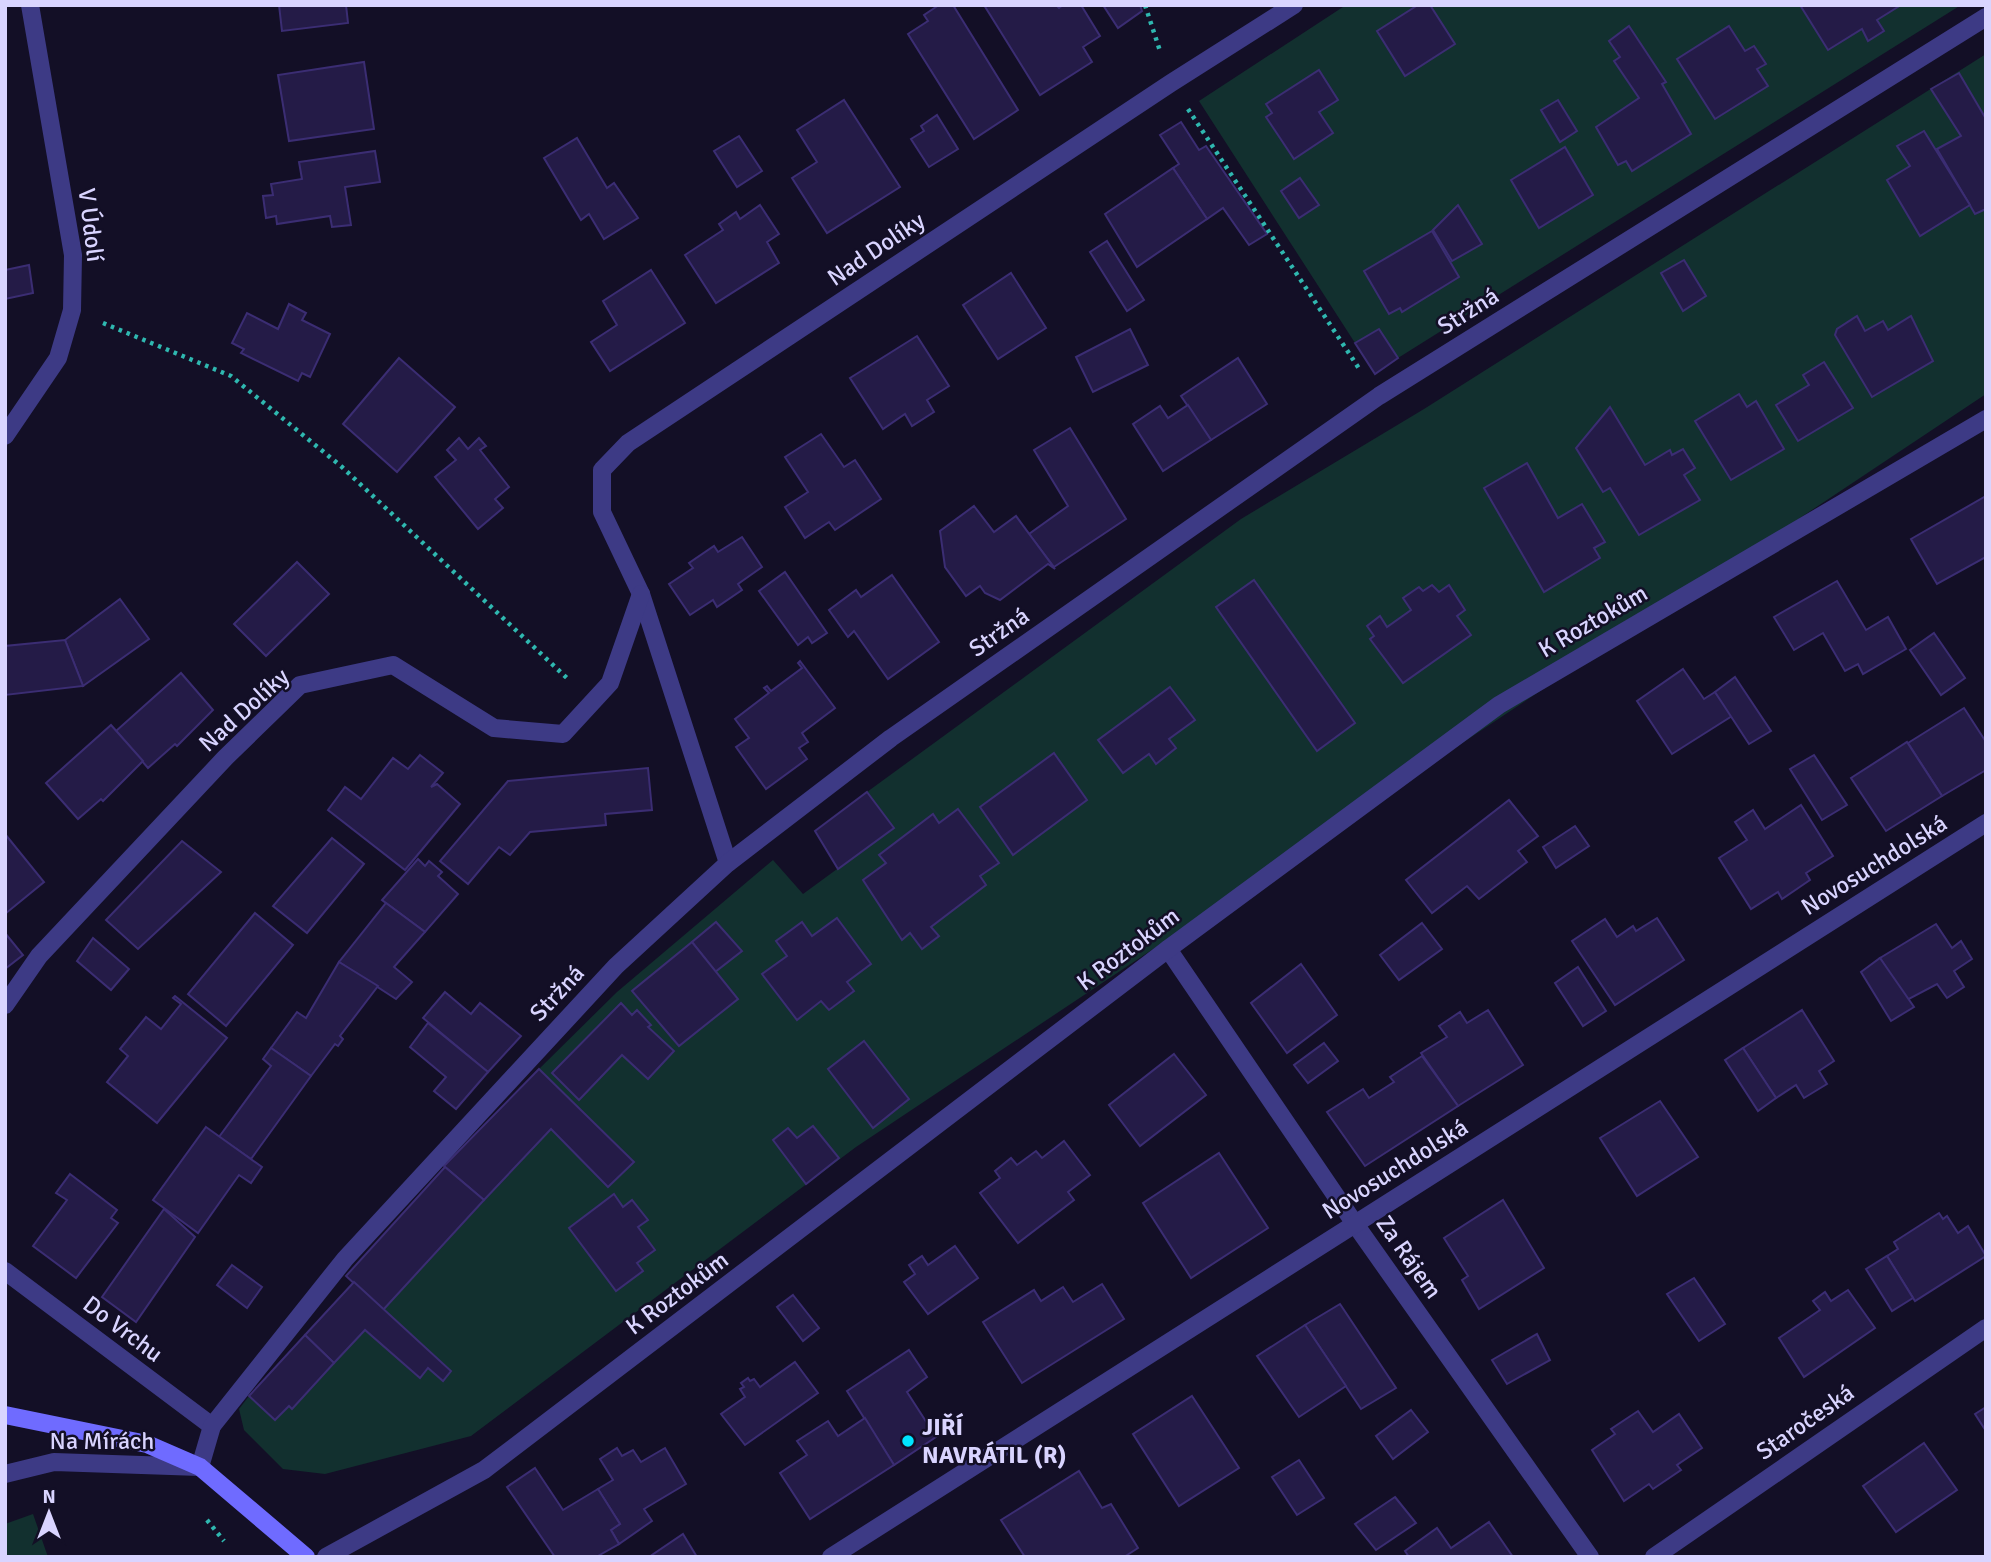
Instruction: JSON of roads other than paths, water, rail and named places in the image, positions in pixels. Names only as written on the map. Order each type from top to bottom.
[{"type":"street","name":"V Údolí","points":[[5,436],[58,358],[72,310],[74,255],[30,5]]},
{"type":"street","name":"Nad Dolíky","points":[[728,863],[641,594],[602,512],[602,470],[628,443],[1171,83],[1294,5]]},
{"type":"street","name":"Stržná","points":[[200,1467],[212,1426],[355,1249],[615,966],[728,863],[891,738],[1379,396],[1986,17]]},
{"type":"street","name":"K Roztokům","points":[[326,1557],[484,1470],[1168,949],[1499,705],[1986,419]]},
{"type":"street","name":"Nad Dolíky","points":[[5,1005],[39,956],[225,758],[300,685],[393,665],[494,728],[563,734],[610,683],[641,594]]},
{"type":"street","name":"Novosuchdolská","points":[[831,1557],[1986,823]]},
{"type":"street","name":"Za Rájem","points":[[1168,949],[1355,1224],[1590,1557]]},
{"type":"street","name":"Do Vrchu","points":[[5,1270],[212,1426]]},
{"type":"street","name":"Staročeská","points":[[1654,1557],[1986,1328]]},
{"type":"street","points":[[5,1415],[147,1444],[200,1467],[306,1557]]},
{"type":"street","name":"Na Mírách","points":[[5,1474],[54,1462],[200,1467]]},
{"type":"place","name":"JIŘÍ NAVRÁTIL (R)","points":[[908,1441]]}]
